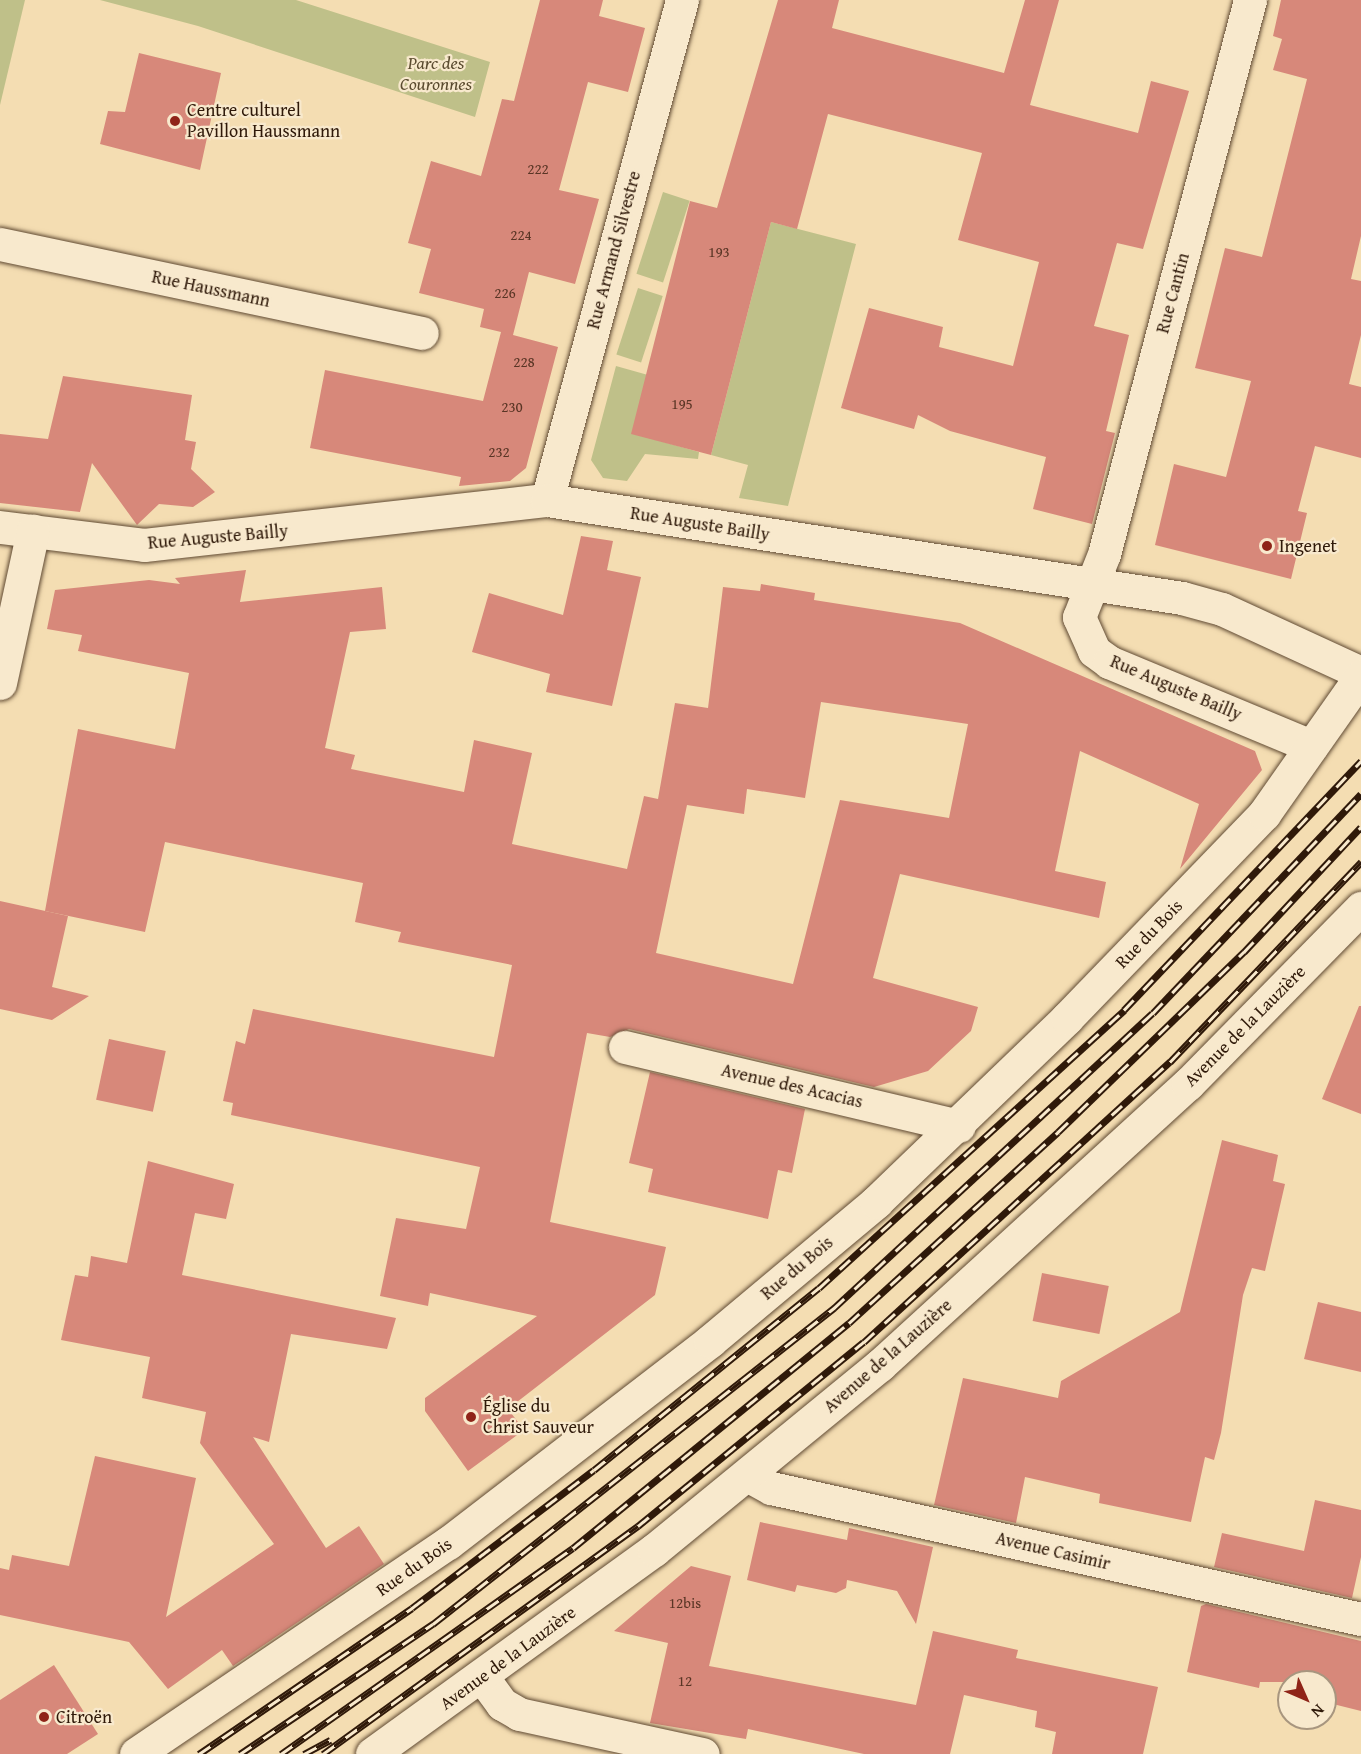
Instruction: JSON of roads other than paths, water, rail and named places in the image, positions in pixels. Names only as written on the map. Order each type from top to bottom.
[{"type":"street","name":"Rue Armand Silvestre","points":[[547,500],[682,0]]},
{"type":"street","name":"Rue Cantin","points":[[1090,584],[1104,554],[1250,0]]},
{"type":"street","name":"Rue Haussmann","points":[[0,244],[422,333]]},
{"type":"street","name":"Rue Auguste Bailly","points":[[0,527],[144,545],[547,500],[1090,584],[1079,616],[1094,651],[1109,662],[1311,746]]},
{"type":"street","points":[[0,683],[33,531]]},
{"type":"street","points":[[1090,584],[1204,603],[1252,622],[1361,675]]},
{"type":"street","name":"Rue du Bois","points":[[136,1754],[458,1536],[718,1334],[959,1126],[1253,827],[1361,675]]},
{"type":"street","name":"Avenue de la Lauzière","points":[[372,1754],[483,1678],[749,1476],[1092,1174],[1361,908]]},
{"type":"street","name":"Avenue des Acacias","points":[[625,1047],[959,1126]]},
{"type":"street","name":"Avenue Casimir","points":[[749,1476],[771,1488],[1361,1619]]},
{"type":"street","points":[[483,1678],[502,1704],[519,1714],[703,1754]]},
{"type":"railway","points":[[199,1754],[412,1608],[594,1470],[819,1288],[1124,1010],[1361,761]]},
{"type":"railway","points":[[240,1754],[433,1624],[834,1308],[1153,1013],[1361,794]]},
{"type":"railway","points":[[281,1754],[573,1548],[849,1323],[1058,1132],[1244,952],[1361,827]]},
{"type":"railway","points":[[323,1754],[638,1526],[864,1342],[1170,1062],[1361,862]]},
{"type":"railway","points":[[304,1754],[330,1740]]},
{"type":"place","name":"Centre culturel Pavillon Haussmann","points":[[175,121]]},
{"type":"place","name":"Ingenet","points":[[1267,546]]},
{"type":"place","name":"Église du Christ Sauveur","points":[[471,1417]]},
{"type":"place","name":"Citroën","points":[[44,1717]]},
{"type":"park label","name":"Parc des Couronnes","points":[[436,74]]}]
